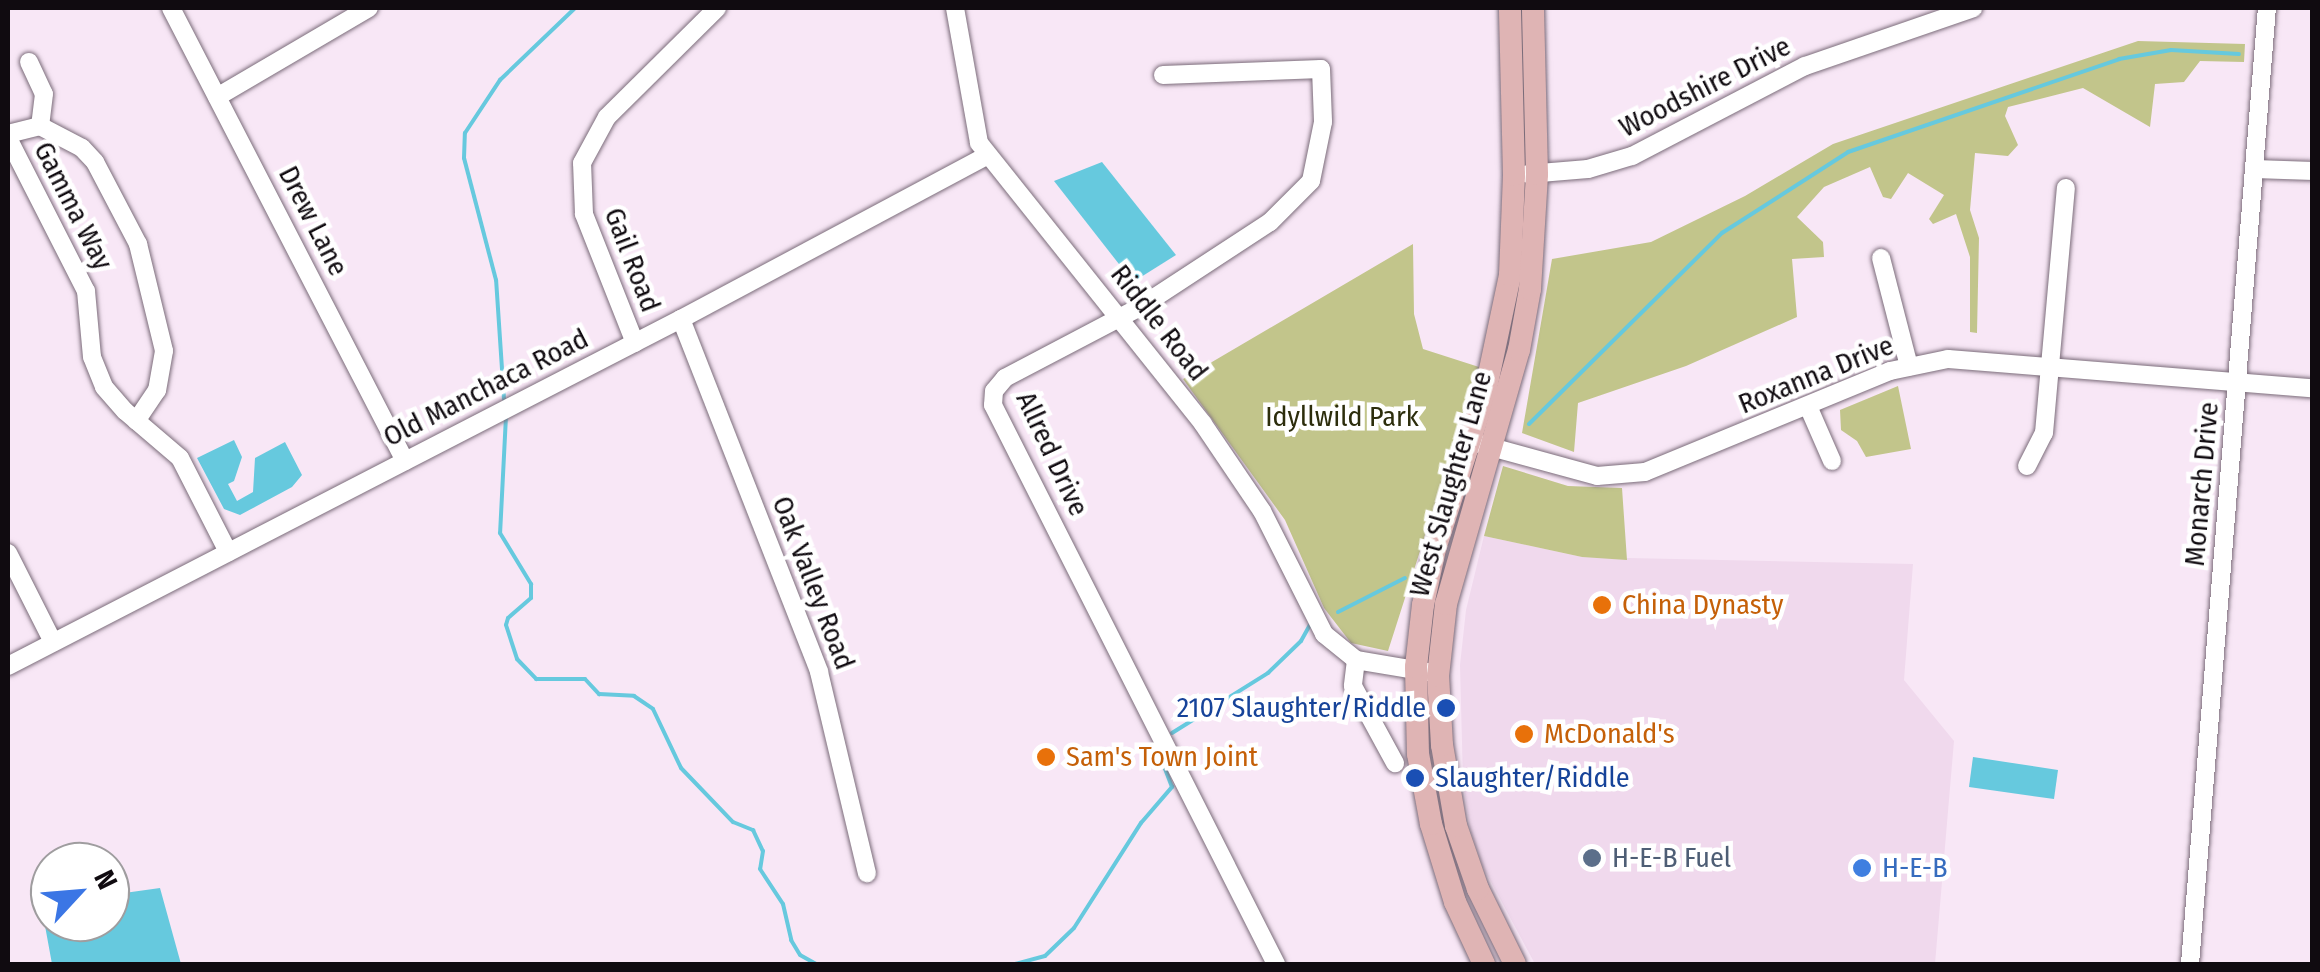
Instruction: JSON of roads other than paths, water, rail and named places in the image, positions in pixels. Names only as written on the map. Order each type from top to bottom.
[{"type":"main road","name":"West Slaughter Lane","points":[[1484,964],[1431,824],[1418,754],[1427,671],[1481,444],[1519,350],[1530,289],[1526,174],[1510,8]]},
{"type":"main road","name":"West Slaughter Lane","points":[[1526,174],[1532,8]]},
{"type":"main road","name":"West Slaughter Lane","points":[[1427,671],[1456,826],[1478,889],[1513,962]]},
{"type":"main road","points":[[1471,937],[1488,952],[1513,962]]},
{"type":"street","name":"Drew Lane","points":[[171,8],[405,460]]},
{"type":"street","points":[[217,96],[368,8]]},
{"type":"street","name":"Gail Road","points":[[635,343],[584,214],[582,163],[597,132],[620,103],[717,8]]},
{"type":"street","name":"Riddle Road","points":[[954,8],[974,128],[986,156],[1203,424],[1262,511],[1324,634],[1356,660]]},
{"type":"street","name":"Woodshire Drive","points":[[1526,174],[1620,161],[1804,66],[1973,8]]},
{"type":"street","name":"Monarch Drive","points":[[2190,964],[2267,8]]},
{"type":"street","points":[[29,62],[44,94],[40,126]]},
{"type":"street","name":"Allred Drive","points":[[1163,75],[1320,68],[1323,122],[1318,161],[1310,181],[1287,210],[1120,318],[1005,378],[994,391],[993,405],[1276,964]]},
{"type":"street","points":[[8,136],[40,126],[89,154],[142,253],[164,351],[158,390],[136,421]]},
{"type":"street","name":"Gamma Way","points":[[8,136],[86,291],[98,372],[104,387],[180,458],[228,552]]},
{"type":"street","name":"Old Manchaca Road","points":[[8,666],[681,320],[986,156]]},
{"type":"street","points":[[2256,170],[2312,172]]},
{"type":"street","points":[[2026,466],[2038,452],[2044,433],[2066,188]]},
{"type":"street","points":[[1881,258],[1909,366]]},
{"type":"street","name":"Oak Valley Road","points":[[681,320],[819,672],[866,874]]},
{"type":"street","name":"Roxanna Drive","points":[[1481,444],[1568,470],[1622,476],[1667,466],[1909,366],[1967,360],[2312,388]]},
{"type":"street","points":[[1808,406],[1832,461]]},
{"type":"street","points":[[8,553],[53,642]]},
{"type":"street","points":[[1396,764],[1353,686],[1356,660],[1427,671]]},
{"type":"water","points":[[1102,162],[1176,255],[1133,282],[1054,181]]},
{"type":"water","points":[[234,440],[242,457],[234,481],[228,484],[237,501],[253,492],[255,458],[285,442],[302,475],[292,487],[240,515],[224,509],[197,458]]},
{"type":"water","points":[[1973,757],[2058,770],[2054,799],[1969,787]]},
{"type":"water","points":[[160,888],[181,964],[52,964],[48,942],[130,942],[130,892]]},
{"type":"waterway","points":[[504,399],[496,280],[464,158],[465,133],[500,80],[575,8]]},
{"type":"waterway","points":[[1529,424],[1722,233],[1848,152],[2119,59],[2171,50],[2239,54]]},
{"type":"waterway","points":[[506,416],[500,533],[531,584],[531,598],[508,618],[506,625],[517,659],[536,679],[585,679],[599,694],[634,696],[653,709],[681,768],[733,822],[753,830],[763,851],[760,869],[783,904],[791,940],[800,955],[816,964]]},
{"type":"waterway","points":[[1338,612],[1405,578]]},
{"type":"waterway","points":[[1172,733],[1268,673],[1301,641],[1310,625]]},
{"type":"waterway","points":[[1015,964],[1045,956],[1074,928],[1141,823],[1172,787],[1161,758]]},
{"type":"place","name":"China Dynasty","points":[[1602,605]]},
{"type":"place","name":"2107 Slaughter/Riddle","points":[[1446,708]]},
{"type":"place","name":"McDonald's","points":[[1524,734]]},
{"type":"place","name":"Sam's Town Joint","points":[[1046,757]]},
{"type":"place","name":"Slaughter/Riddle","points":[[1415,778]]},
{"type":"place","name":"H-E-B Fuel","points":[[1592,858]]},
{"type":"place","name":"H-E-B","points":[[1862,868]]},
{"type":"park label","name":"Idyllwild Park","points":[[1342,417]]}]
